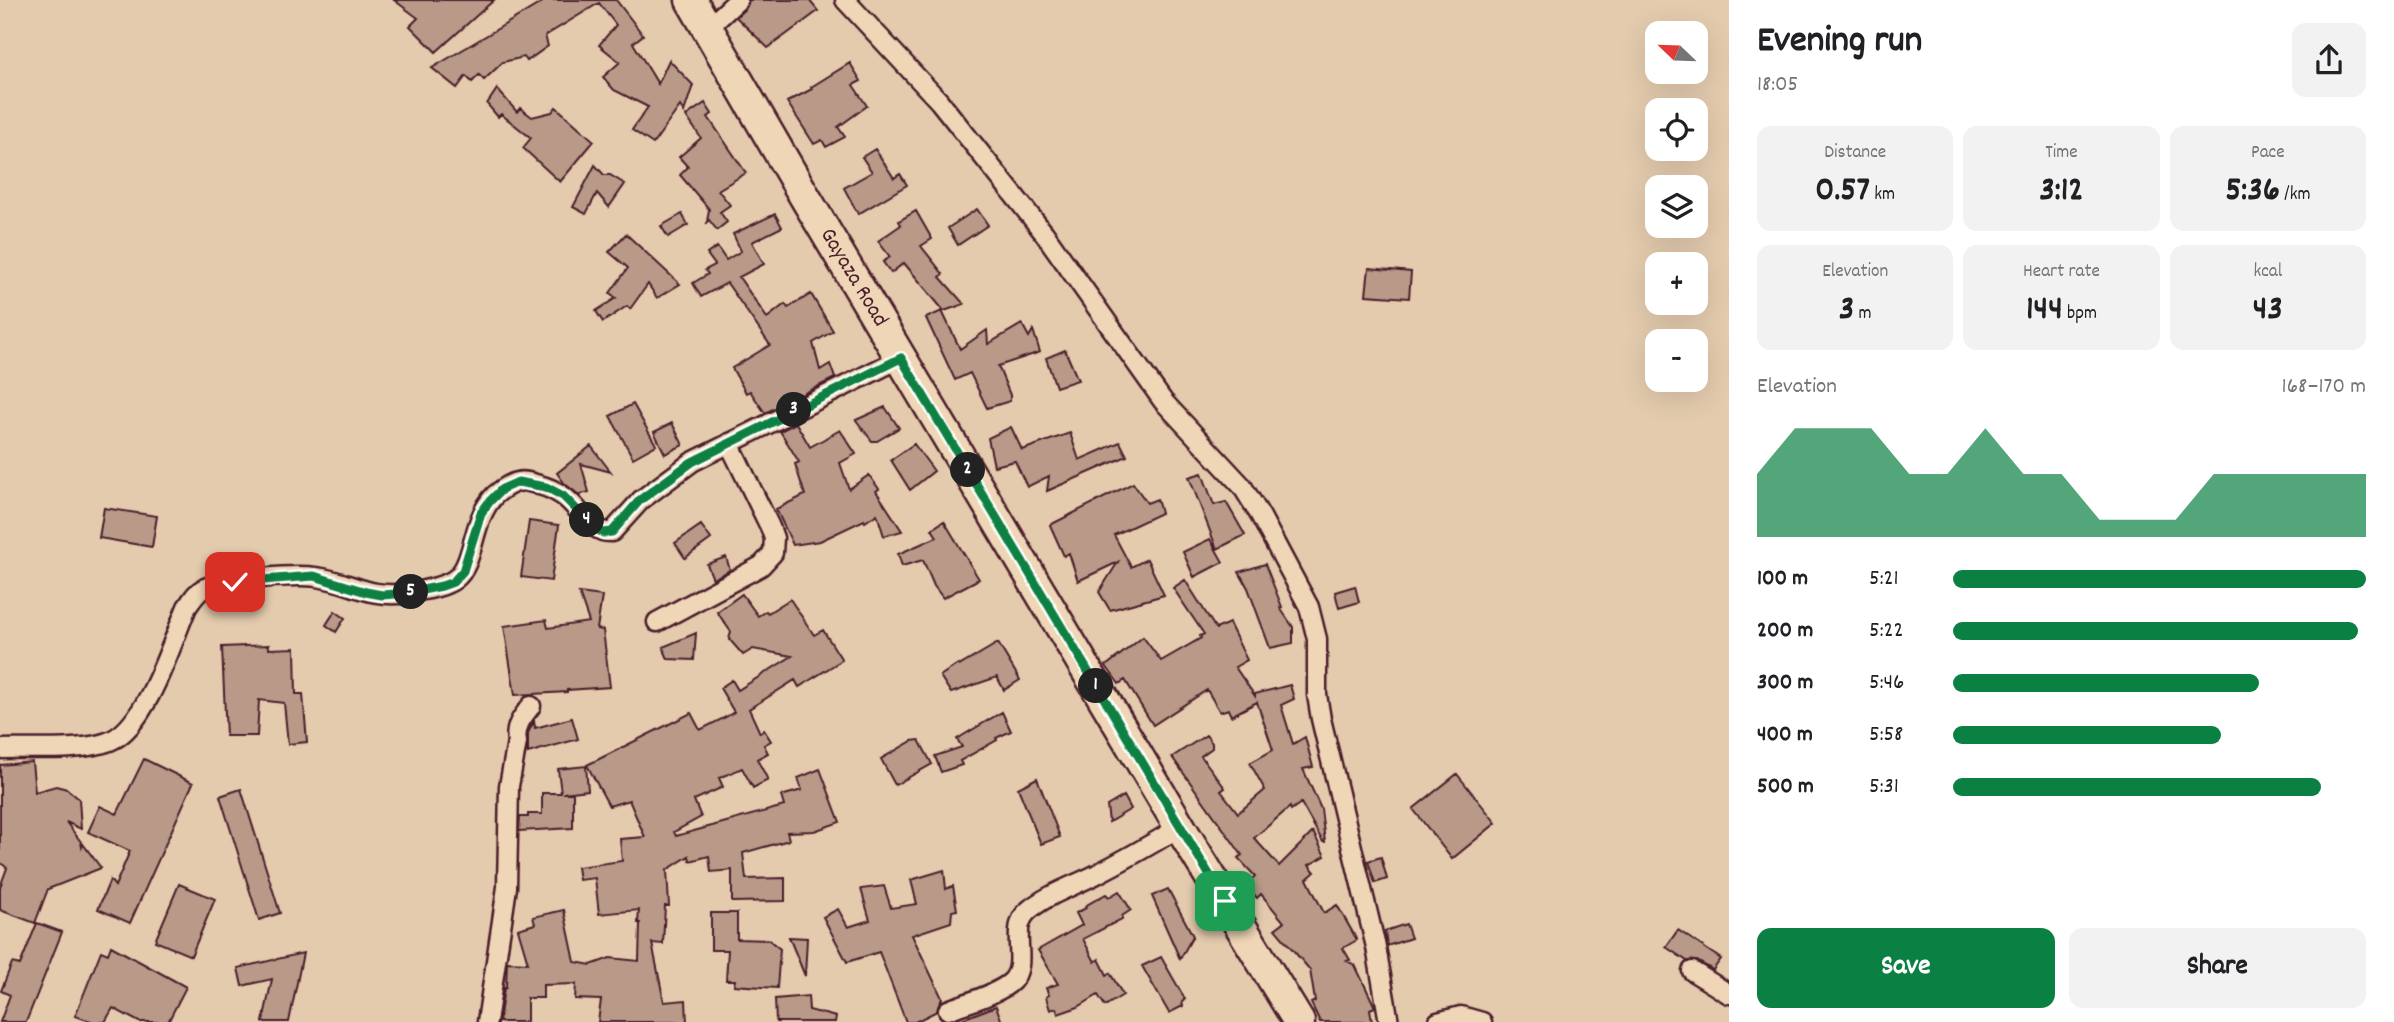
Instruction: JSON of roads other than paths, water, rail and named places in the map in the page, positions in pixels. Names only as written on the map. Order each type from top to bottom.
[{"type":"main road","name":"Gayaza Road","points":[[691,0],[805,197],[1299,1022]]},
{"type":"street","points":[[708,28],[738,0]]},
{"type":"street","points":[[845,0],[939,101],[1044,233],[1163,401],[1242,486],[1260,514],[1309,607],[1317,639],[1317,695],[1321,719],[1376,947],[1389,1022]]},
{"type":"street","points":[[0,749],[93,746],[113,740],[132,724],[146,703],[187,607],[193,597],[204,588],[235,582],[314,576],[382,595],[442,586],[453,582],[463,571],[481,513],[502,489],[518,482],[546,487],[563,496],[595,528],[603,533],[612,532],[640,500],[692,462],[901,358]]},
{"type":"street","points":[[657,622],[761,566],[774,552],[774,538],[770,527],[729,443]]},
{"type":"street","points":[[487,1022],[507,887],[509,786],[519,722],[531,706]]},
{"type":"street","points":[[948,1010],[998,990],[1013,980],[1020,960],[1019,929],[1026,912],[1180,827]]},
{"type":"street","points":[[1692,971],[1729,994]]},
{"type":"street","points":[[1438,1022],[1461,1016],[1482,1022]]}]
